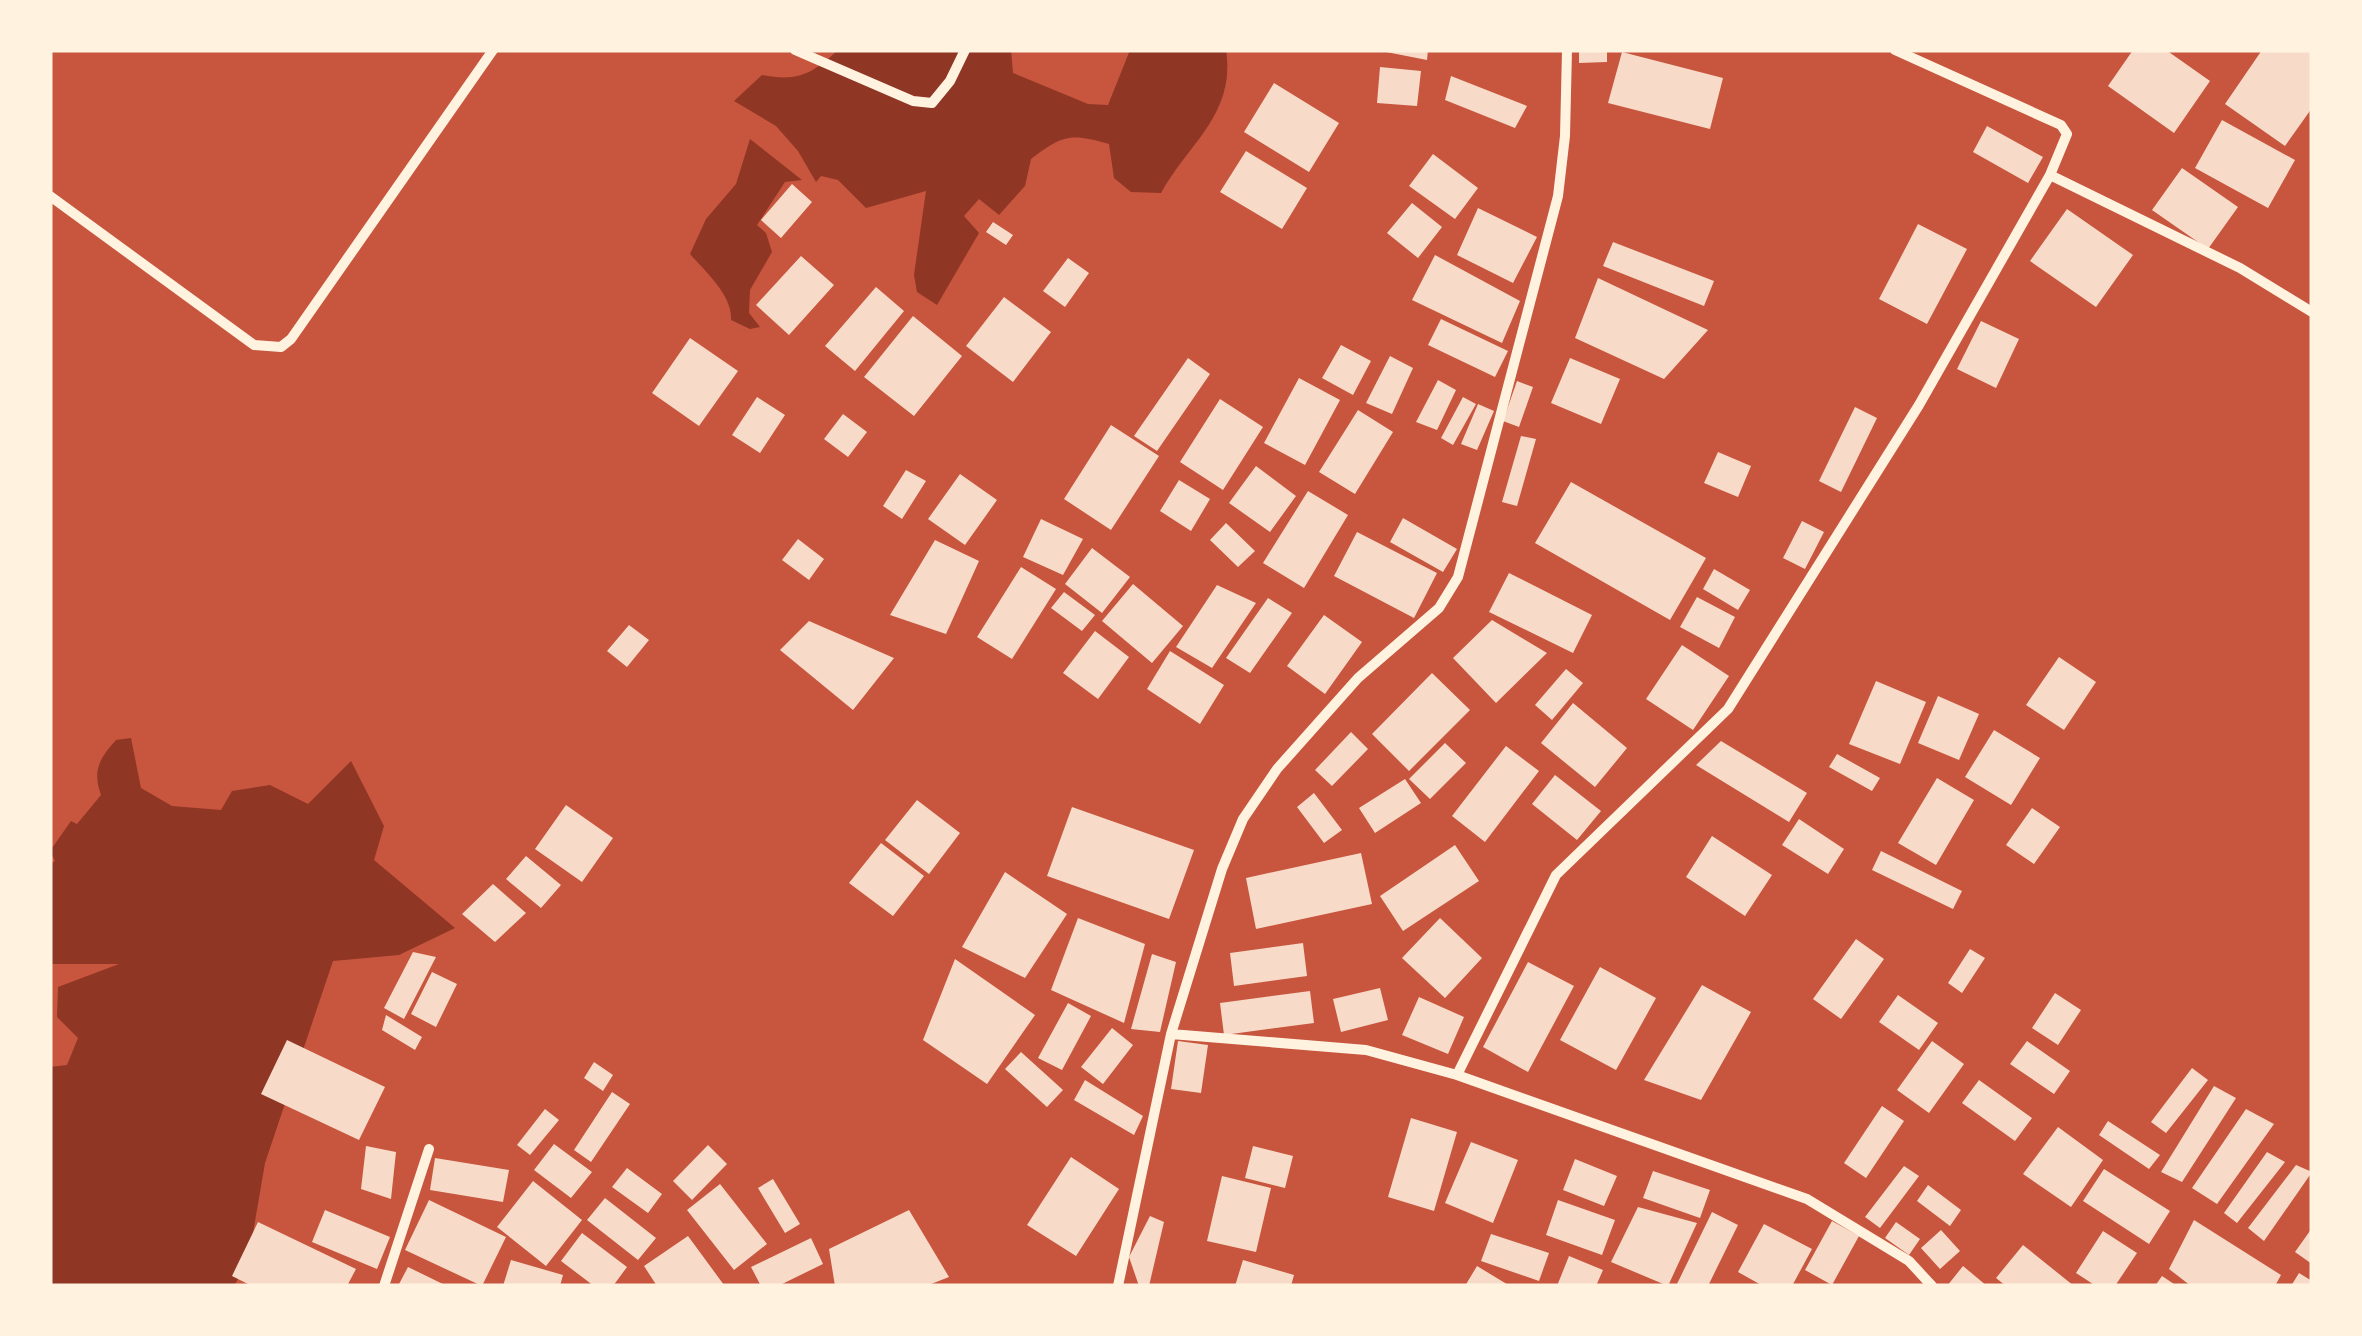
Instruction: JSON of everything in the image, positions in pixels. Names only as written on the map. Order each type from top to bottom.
[{"type":"street","points":[[50,196],[254,345],[281,346],[291,339],[493,50]]},
{"type":"street","points":[[795,50],[912,101],[932,103],[950,81],[965,50]]},
{"type":"street","points":[[1118,1286],[1171,1034],[1222,870],[1243,819],[1277,769],[1358,678],[1439,608],[1458,577],[1558,196],[1565,136],[1566,50]]},
{"type":"street","points":[[1456,1075],[1556,875],[1728,709],[1919,405],[2050,175],[2067,134],[2061,124],[1895,50]]},
{"type":"street","points":[[2050,175],[2240,268],[2312,312]]},
{"type":"street","points":[[1171,1034],[1366,1050],[1456,1075],[1807,1199],[1910,1262],[1932,1286]]},
{"type":"street","points":[[384,1286],[429,1149]]},
{"type":"shaded area","points":[[838,50],[1011,50],[1013,73],[1088,104],[1108,105],[1130,50],[1226,50],[1227,73],[1217,110],[1161,193],[1131,192],[1114,178],[1109,144],[1067,138],[1031,159],[1025,186],[999,215],[979,199],[964,216],[979,233],[937,305],[917,292],[914,275],[926,191],[866,208],[838,180],[821,176],[816,182],[798,151],[776,126],[734,101],[762,75],[804,74]]},
{"type":"shaded area","points":[[750,139],[802,180],[785,182],[757,225],[766,233],[772,252],[750,290],[749,313],[760,327],[750,329],[731,320],[723,293],[690,254],[706,219],[736,184]]},
{"type":"shaded area","points":[[131,738],[141,788],[172,806],[221,810],[232,791],[270,785],[308,804],[351,761],[384,826],[374,860],[455,928],[399,955],[333,961],[265,1163],[248,1262],[234,1286],[50,1286],[50,1067],[67,1065],[78,1038],[57,1017],[58,987],[119,964],[50,964],[50,864],[55,861],[50,851],[71,821],[77,824],[101,795],[98,771],[106,753],[116,740]]},
{"type":"building","points":[[1376,50],[1428,50],[1427,60]]},
{"type":"building","points":[[1579,50],[1607,50],[1607,62],[1579,63]]},
{"type":"building","points":[[2133,50],[2166,50],[2210,81],[2174,133],[2108,86]]},
{"type":"building","points":[[2262,50],[2312,50],[2312,108],[2285,146],[2225,104]]},
{"type":"building","points":[[1622,52],[1723,78],[1710,129],[1608,103]]},
{"type":"building","points":[[1380,67],[1421,71],[1417,106],[1377,103]]},
{"type":"building","points":[[1451,76],[1527,106],[1515,128],[1445,100]]},
{"type":"building","points":[[1274,83],[1339,123],[1309,172],[1244,132]]},
{"type":"building","points":[[2222,120],[2295,160],[2268,208],[2195,168]]},
{"type":"building","points":[[1987,126],[2043,157],[2028,183],[1973,152]]},
{"type":"building","points":[[1246,151],[1307,188],[1282,229],[1220,192]]},
{"type":"building","points":[[1433,154],[1478,188],[1455,219],[1409,186]]},
{"type":"building","points":[[2182,168],[2238,207],[2208,249],[2152,210]]},
{"type":"building","points":[[792,184],[812,202],[781,238],[761,220]]},
{"type":"building","points":[[1412,203],[1442,227],[1418,258],[1387,233]]},
{"type":"building","points":[[1478,208],[1537,237],[1513,283],[1457,255]]},
{"type":"building","points":[[2067,209],[2133,255],[2096,307],[2030,261]]},
{"type":"building","points":[[993,222],[1013,235],[1006,245],[986,232]]},
{"type":"building","points":[[1918,224],[1967,249],[1927,324],[1879,299]]},
{"type":"building","points":[[1613,242],[1714,281],[1704,306],[1603,266]]},
{"type":"building","points":[[1435,255],[1520,301],[1502,343],[1412,300]]},
{"type":"building","points":[[801,256],[834,285],[789,335],[756,305]]},
{"type":"building","points":[[1068,258],[1089,273],[1065,307],[1043,291]]},
{"type":"building","points":[[1598,278],[1708,330],[1664,379],[1575,338]]},
{"type":"building","points":[[876,287],[904,311],[855,371],[825,346]]},
{"type":"building","points":[[1004,297],[1051,332],[1013,382],[966,346]]},
{"type":"building","points":[[913,316],[962,356],[914,416],[864,377]]},
{"type":"building","points":[[1441,319],[1508,351],[1495,377],[1428,345]]},
{"type":"building","points":[[1981,321],[2019,339],[1996,388],[1957,369]]},
{"type":"building","points":[[690,338],[738,371],[699,426],[652,393]]},
{"type":"building","points":[[1341,345],[1371,361],[1353,395],[1322,378]]},
{"type":"building","points":[[1390,356],[1413,368],[1392,414],[1366,403]]},
{"type":"building","points":[[1188,358],[1210,374],[1157,451],[1134,436]]},
{"type":"building","points":[[1570,358],[1620,379],[1601,424],[1551,403]]},
{"type":"building","points":[[1299,378],[1340,400],[1305,465],[1264,443]]},
{"type":"building","points":[[1438,380],[1456,390],[1437,430],[1416,422]]},
{"type":"building","points":[[1517,381],[1533,387],[1519,427],[1503,421]]},
{"type":"building","points":[[757,397],[785,415],[760,453],[732,435]]},
{"type":"building","points":[[1463,397],[1476,404],[1453,445],[1441,438]]},
{"type":"building","points":[[1220,399],[1263,427],[1223,490],[1180,462]]},
{"type":"building","points":[[1478,404],[1494,411],[1477,450],[1461,444]]},
{"type":"building","points":[[1855,407],[1877,418],[1841,492],[1819,481]]},
{"type":"building","points":[[1358,410],[1393,432],[1355,494],[1319,472]]},
{"type":"building","points":[[843,414],[867,432],[848,457],[824,439]]},
{"type":"building","points":[[1111,425],[1159,456],[1111,530],[1064,499]]},
{"type":"building","points":[[1521,436],[1536,439],[1517,506],[1502,502]]},
{"type":"building","points":[[1718,452],[1751,466],[1738,497],[1704,483]]},
{"type":"building","points":[[1256,466],[1296,496],[1270,532],[1229,503]]},
{"type":"building","points":[[906,470],[926,481],[902,519],[883,506]]},
{"type":"building","points":[[960,474],[997,500],[965,545],[928,519]]},
{"type":"building","points":[[1179,480],[1210,499],[1191,531],[1160,511]]},
{"type":"building","points":[[1571,482],[1706,558],[1670,620],[1535,543]]},
{"type":"building","points":[[1308,491],[1348,515],[1304,588],[1263,563]]},
{"type":"building","points":[[1403,518],[1457,549],[1443,572],[1390,542]]},
{"type":"building","points":[[1041,519],[1083,539],[1063,575],[1023,557]]},
{"type":"building","points":[[1802,521],[1824,532],[1805,569],[1783,558]]},
{"type":"building","points":[[1226,523],[1255,551],[1238,567],[1210,540]]},
{"type":"building","points":[[1357,532],[1437,573],[1414,618],[1334,576]]},
{"type":"building","points":[[798,539],[824,559],[809,580],[782,560]]},
{"type":"building","points":[[935,540],[979,561],[946,634],[890,615]]},
{"type":"building","points":[[1092,548],[1130,577],[1102,613],[1065,584]]},
{"type":"building","points":[[1021,567],[1056,589],[1012,659],[977,637]]},
{"type":"building","points":[[1714,569],[1750,590],[1738,610],[1703,589]]},
{"type":"building","points":[[1509,573],[1592,615],[1573,653],[1489,612]]},
{"type":"building","points":[[1133,584],[1183,626],[1152,663],[1102,621]]},
{"type":"building","points":[[1217,585],[1256,603],[1212,668],[1176,647]]},
{"type":"building","points":[[1064,592],[1095,615],[1082,631],[1051,608]]},
{"type":"building","points":[[1697,597],[1735,617],[1719,648],[1680,627]]},
{"type":"building","points":[[1268,598],[1292,613],[1250,673],[1226,658]]},
{"type":"building","points":[[1324,615],[1362,642],[1325,694],[1287,666]]},
{"type":"building","points":[[1492,620],[1547,653],[1496,703],[1453,658]]},
{"type":"building","points":[[809,621],[894,658],[853,710],[780,650]]},
{"type":"building","points":[[629,625],[649,640],[627,667],[607,651]]},
{"type":"building","points":[[1095,631],[1129,657],[1098,699],[1063,673]]},
{"type":"building","points":[[1682,645],[1729,676],[1693,730],[1646,699]]},
{"type":"building","points":[[1170,651],[1224,685],[1200,724],[1147,689]]},
{"type":"building","points":[[2059,657],[2096,682],[2064,730],[2026,705]]},
{"type":"building","points":[[1566,669],[1583,683],[1552,720],[1535,705]]},
{"type":"building","points":[[1432,673],[1470,710],[1409,771],[1372,734]]},
{"type":"building","points":[[1876,681],[1926,702],[1900,764],[1849,744]]},
{"type":"building","points":[[1938,696],[1979,714],[1959,760],[1918,743]]},
{"type":"building","points":[[1573,703],[1627,748],[1595,787],[1541,743]]},
{"type":"building","points":[[1994,730],[2040,758],[2011,805],[1965,777]]},
{"type":"building","points":[[1351,732],[1368,749],[1332,786],[1315,770]]},
{"type":"building","points":[[1721,741],[1807,793],[1789,822],[1696,765]]},
{"type":"building","points":[[1445,743],[1466,763],[1430,799],[1409,779]]},
{"type":"building","points":[[1506,746],[1539,771],[1485,842],[1452,816]]},
{"type":"building","points":[[1837,754],[1880,778],[1872,791],[1829,767]]},
{"type":"building","points":[[1555,775],[1601,811],[1577,840],[1532,804]]},
{"type":"building","points":[[1937,778],[1974,800],[1936,865],[1898,843]]},
{"type":"building","points":[[1405,779],[1421,803],[1375,833],[1359,808]]},
{"type":"building","points":[[1314,793],[1342,830],[1324,843],[1297,807]]},
{"type":"building","points":[[917,800],[960,833],[929,874],[885,840]]},
{"type":"building","points":[[566,805],[613,838],[582,882],[535,849]]},
{"type":"building","points":[[1072,807],[1194,850],[1169,919],[1047,876]]},
{"type":"building","points":[[2032,808],[2060,827],[2034,864],[2006,845]]},
{"type":"building","points":[[1799,819],[1844,849],[1828,874],[1782,845]]},
{"type":"building","points":[[1712,836],[1772,875],[1745,916],[1686,877]]},
{"type":"building","points":[[881,843],[924,876],[893,916],[849,883]]},
{"type":"building","points":[[1455,845],[1479,881],[1403,931],[1380,896]]},
{"type":"building","points":[[1881,851],[1962,891],[1953,909],[1872,870]]},
{"type":"building","points":[[1361,853],[1372,904],[1256,929],[1246,878]]},
{"type":"building","points":[[526,856],[561,885],[541,908],[506,879]]},
{"type":"building","points":[[1005,872],[1067,914],[1025,978],[962,947]]},
{"type":"building","points":[[493,884],[526,913],[495,942],[462,914]]},
{"type":"building","points":[[1078,918],[1145,944],[1124,1023],[1051,990]]},
{"type":"building","points":[[1440,918],[1482,958],[1445,998],[1402,958]]},
{"type":"building","points":[[1856,939],[1884,959],[1841,1019],[1813,999]]},
{"type":"building","points":[[1303,943],[1307,976],[1234,986],[1230,953]]},
{"type":"building","points":[[1970,949],[1985,958],[1962,993],[1948,983]]},
{"type":"building","points":[[413,952],[436,957],[404,1019],[384,1008]]},
{"type":"building","points":[[1152,954],[1176,962],[1160,1032],[1131,1029]]},
{"type":"building","points":[[955,959],[1035,1015],[987,1084],[923,1040]]},
{"type":"building","points":[[1528,962],[1574,986],[1528,1072],[1483,1047]]},
{"type":"building","points":[[1600,967],[1656,998],[1616,1070],[1560,1040]]},
{"type":"building","points":[[432,972],[457,984],[436,1027],[411,1014]]},
{"type":"building","points":[[1702,985],[1751,1012],[1701,1100],[1644,1080]]},
{"type":"building","points":[[1380,988],[1388,1020],[1341,1032],[1333,999]]},
{"type":"building","points":[[1310,991],[1314,1023],[1224,1035],[1220,1003]]},
{"type":"building","points":[[2055,993],[2081,1010],[2058,1045],[2032,1028]]},
{"type":"building","points":[[1898,995],[1938,1023],[1919,1050],[1879,1022]]},
{"type":"building","points":[[1419,997],[1464,1017],[1448,1054],[1402,1035]]},
{"type":"building","points":[[1068,1003],[1091,1016],[1062,1070],[1038,1058]]},
{"type":"building","points":[[386,1015],[422,1037],[415,1050],[382,1030]]},
{"type":"building","points":[[1112,1028],[1133,1045],[1103,1084],[1081,1067]]},
{"type":"building","points":[[287,1040],[385,1087],[359,1140],[261,1094]]},
{"type":"building","points":[[1178,1041],[1208,1045],[1201,1093],[1171,1089]]},
{"type":"building","points":[[1932,1041],[1964,1064],[1929,1113],[1897,1090]]},
{"type":"building","points":[[2027,1041],[2070,1071],[2054,1094],[2010,1064]]},
{"type":"building","points":[[1021,1052],[1063,1090],[1047,1107],[1005,1069]]},
{"type":"building","points":[[594,1062],[613,1075],[603,1091],[584,1078]]},
{"type":"building","points":[[2192,1068],[2208,1080],[2166,1133],[2151,1122]]},
{"type":"building","points":[[1085,1080],[1143,1116],[1134,1135],[1074,1100]]},
{"type":"building","points":[[1979,1080],[2032,1118],[2015,1141],[1962,1103]]},
{"type":"building","points":[[2214,1086],[2236,1098],[2182,1182],[2161,1172]]},
{"type":"building","points":[[612,1092],[630,1104],[591,1162],[574,1150]]},
{"type":"building","points":[[1882,1106],[1904,1121],[1866,1178],[1844,1163]]},
{"type":"building","points":[[545,1109],[559,1120],[530,1155],[517,1145]]},
{"type":"building","points":[[2246,1109],[2274,1124],[2217,1204],[2192,1188]]},
{"type":"building","points":[[1411,1118],[1457,1132],[1434,1211],[1388,1197]]},
{"type":"building","points":[[2108,1121],[2160,1155],[2149,1169],[2099,1135]]},
{"type":"building","points":[[2058,1127],[2103,1160],[2071,1207],[2023,1174]]},
{"type":"building","points":[[1471,1142],[1518,1160],[1493,1223],[1445,1203]]},
{"type":"building","points":[[554,1144],[592,1172],[571,1198],[534,1170]]},
{"type":"building","points":[[708,1145],[727,1164],[692,1200],[673,1181]]},
{"type":"building","points":[[366,1146],[396,1152],[391,1199],[361,1189]]},
{"type":"building","points":[[1253,1146],[1293,1156],[1285,1188],[1245,1178]]},
{"type":"building","points":[[2267,1152],[2285,1162],[2237,1223],[2224,1213]]},
{"type":"building","points":[[1071,1157],[1119,1189],[1076,1256],[1027,1225]]},
{"type":"building","points":[[435,1158],[509,1170],[503,1202],[430,1190]]},
{"type":"building","points":[[1575,1159],[1617,1176],[1604,1206],[1563,1190]]},
{"type":"building","points":[[2296,1165],[2312,1172],[2264,1241],[2248,1228]]},
{"type":"building","points":[[1904,1166],[1919,1176],[1880,1228],[1865,1217]]},
{"type":"building","points":[[627,1168],[662,1194],[648,1213],[612,1187]]},
{"type":"building","points":[[2104,1169],[2170,1211],[2149,1244],[2083,1201]]},
{"type":"building","points":[[1653,1171],[1710,1190],[1700,1218],[1643,1198]]},
{"type":"building","points":[[1222,1176],[1271,1188],[1256,1252],[1207,1241]]},
{"type":"building","points":[[773,1179],[800,1224],[785,1233],[758,1188]]},
{"type":"building","points":[[533,1181],[582,1220],[546,1266],[497,1227]]},
{"type":"building","points":[[720,1184],[767,1244],[734,1270],[687,1210]]},
{"type":"building","points":[[1928,1185],[1961,1210],[1950,1226],[1917,1201]]},
{"type":"building","points":[[605,1198],[656,1238],[638,1260],[587,1220]]},
{"type":"building","points":[[429,1200],[506,1237],[482,1286],[405,1250]]},
{"type":"building","points":[[1558,1200],[1615,1220],[1602,1255],[1546,1235]]},
{"type":"building","points":[[1638,1207],[1697,1223],[1668,1286],[1611,1262]]},
{"type":"building","points":[[325,1210],[390,1237],[377,1269],[312,1242]]},
{"type":"building","points":[[909,1210],[949,1277],[926,1286],[835,1286],[829,1249]]},
{"type":"building","points":[[1712,1212],[1738,1225],[1708,1286],[1676,1286]]},
{"type":"building","points":[[1150,1216],[1164,1222],[1149,1286],[1139,1286],[1129,1257]]},
{"type":"building","points":[[2194,1220],[2281,1275],[2275,1286],[2191,1286],[2169,1269]]},
{"type":"building","points":[[1832,1221],[1859,1236],[1832,1285],[1805,1270]]},
{"type":"building","points":[[258,1222],[356,1269],[347,1286],[252,1286],[232,1276]]},
{"type":"building","points":[[1896,1222],[1920,1239],[1909,1255],[1885,1238]]},
{"type":"building","points":[[1764,1224],[1812,1249],[1792,1286],[1763,1286],[1738,1272]]},
{"type":"building","points":[[2312,1228],[2312,1264],[2295,1252]]},
{"type":"building","points":[[1941,1230],[1960,1251],[1940,1269],[1921,1248]]},
{"type":"building","points":[[2103,1231],[2137,1253],[2115,1286],[2096,1286],[2076,1273]]},
{"type":"building","points":[[582,1233],[627,1267],[613,1286],[594,1286],[561,1261]]},
{"type":"building","points":[[1491,1234],[1549,1253],[1539,1281],[1481,1261]]},
{"type":"building","points":[[688,1236],[724,1285],[657,1286],[644,1266]]},
{"type":"building","points":[[811,1238],[823,1264],[778,1286],[761,1286],[751,1267]]},
{"type":"building","points":[[2023,1245],[2074,1286],[2006,1286],[1996,1278]]},
{"type":"building","points":[[1569,1256],[1603,1270],[1596,1286],[1557,1286]]},
{"type":"building","points":[[511,1260],[563,1275],[560,1286],[503,1286]]},
{"type":"building","points":[[1243,1260],[1294,1275],[1291,1286],[1235,1286]]},
{"type":"building","points":[[1477,1266],[1510,1286],[1465,1286]]},
{"type":"building","points":[[1963,1266],[1987,1286],[1947,1286]]},
{"type":"building","points":[[408,1267],[447,1286],[398,1286]]},
{"type":"building","points":[[2299,1273],[2312,1281],[2312,1286],[2291,1286]]},
{"type":"building","points":[[2162,1276],[2177,1286],[2155,1286]]}]
